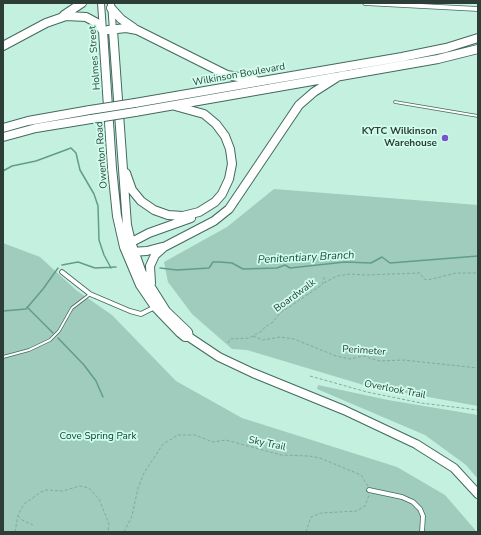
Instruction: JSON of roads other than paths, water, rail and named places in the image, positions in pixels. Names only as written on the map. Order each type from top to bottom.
[{"type":"highway","points":[[3,46],[53,19],[72,11],[82,3]]},
{"type":"highway","points":[[111,6],[121,19],[143,33],[227,75],[264,81]]},
{"type":"highway","points":[[53,19],[66,16],[80,16],[92,20],[104,31],[126,28],[143,33]]},
{"type":"highway","name":"Holmes Street","points":[[113,30],[117,109],[122,162]]},
{"type":"highway","name":"Holmes Street","points":[[104,31],[108,112]]},
{"type":"highway","name":"Wilkinson Boulevard","points":[[3,128],[28,121],[90,110],[410,56],[478,38]]},
{"type":"highway","name":"Wilkinson Boulevard","points":[[3,137],[36,128],[438,59],[478,49]]},
{"type":"highway","points":[[134,252],[153,250],[171,243],[214,221],[228,209],[299,105],[314,92],[339,76]]},
{"type":"highway","points":[[127,247],[149,233],[197,215],[215,202],[226,187],[231,172],[230,149],[225,136],[216,124],[204,114],[172,105]]},
{"type":"highway","name":"Owenton Road","points":[[108,112],[117,216],[127,247]]},
{"type":"highway","points":[[122,162],[132,190],[141,202],[154,210],[168,215],[183,216],[199,212],[215,202]]},
{"type":"highway","points":[[122,162],[127,247],[140,285],[180,333],[185,337],[189,337],[208,351],[237,366],[344,410],[416,444],[454,468],[478,494]]},
{"type":"highway","points":[[158,305],[149,275],[152,260],[159,251],[171,243]]},
{"type":"highway","points":[[127,247],[134,252],[142,273],[153,292]]},
{"type":"main road","name":"Holmes Street","points":[[101,3],[104,31]]},
{"type":"main road","name":"Holmes Street","points":[[111,6],[113,30]]},
{"type":"street","points":[[365,3],[478,9]]},
{"type":"street","points":[[62,272],[90,294],[138,313],[144,313],[158,305]]},
{"type":"street","points":[[369,490],[402,497],[413,502],[420,509],[423,516],[422,532]]},
{"type":"lane","points":[[395,102],[478,116]]},
{"type":"lane","points":[[3,357],[29,350],[50,340],[60,331],[72,308],[90,294]]},
{"type":"waterway","points":[[3,171],[12,166],[36,161],[71,148],[76,153],[80,170],[94,194],[98,206],[99,240],[104,255],[111,268]]},
{"type":"waterway","name":"Penitentiary Branch","points":[[160,268],[177,270],[209,268],[213,262],[232,263],[243,269],[277,268],[285,265],[290,268],[345,262],[371,263],[382,257],[390,263],[478,256]]},
{"type":"waterway","name":"Penitentiary Branch","points":[[62,265],[78,262],[95,268],[116,267]]},
{"type":"waterway","name":"Penitentiary Branch","points":[[3,311],[26,309],[58,268]]},
{"type":"waterway","points":[[27,307],[53,333]]},
{"type":"waterway","points":[[58,338],[84,365],[96,381],[103,397]]},
{"type":"place","name":"KYTC Wilkinson Warehouse","points":[[445,138]]},
{"type":"park label","name":"Cove Spring Park","points":[[98,437]]}]
